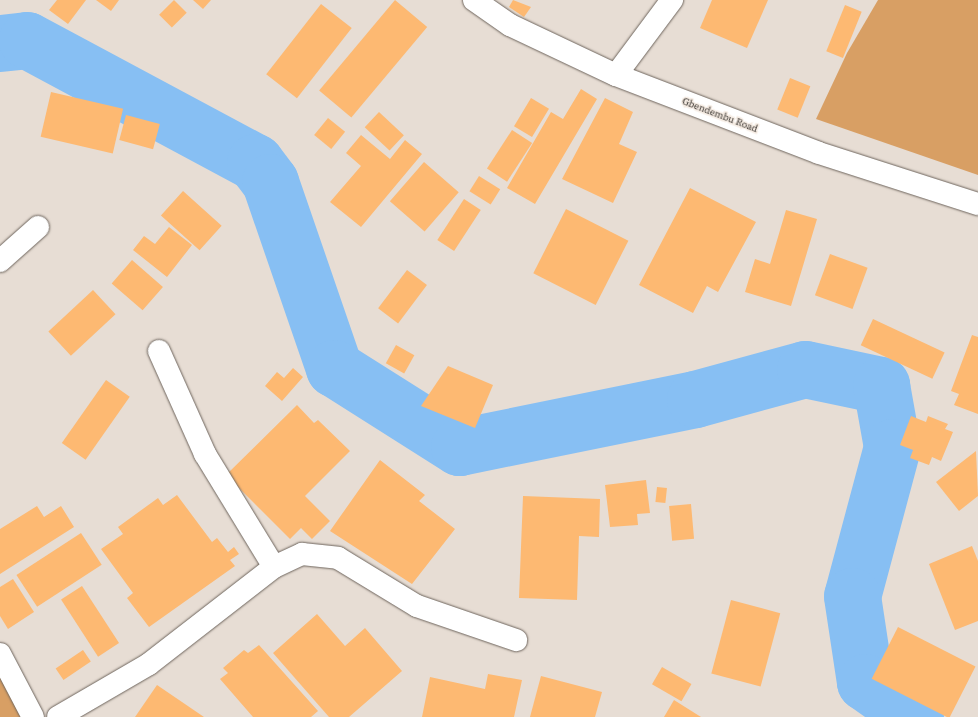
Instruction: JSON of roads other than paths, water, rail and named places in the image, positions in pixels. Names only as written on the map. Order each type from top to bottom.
[{"type":"street","name":"Gbendembu Road","points":[[474,0],[510,25],[616,76],[819,153],[978,204]]},
{"type":"street","points":[[616,76],[672,0]]},
{"type":"street","points":[[0,261],[38,228]]},
{"type":"street","points":[[159,351],[205,454],[274,567]]},
{"type":"street","points":[[58,717],[149,664],[274,567],[302,554],[338,558],[417,606],[516,640]]},
{"type":"street","points":[[0,654],[33,717]]},
{"type":"waterway","points":[[0,43],[27,40],[255,162],[270,182],[334,368],[459,447],[695,399],[805,369],[881,385],[892,447],[852,596],[865,682],[915,717]]}]
